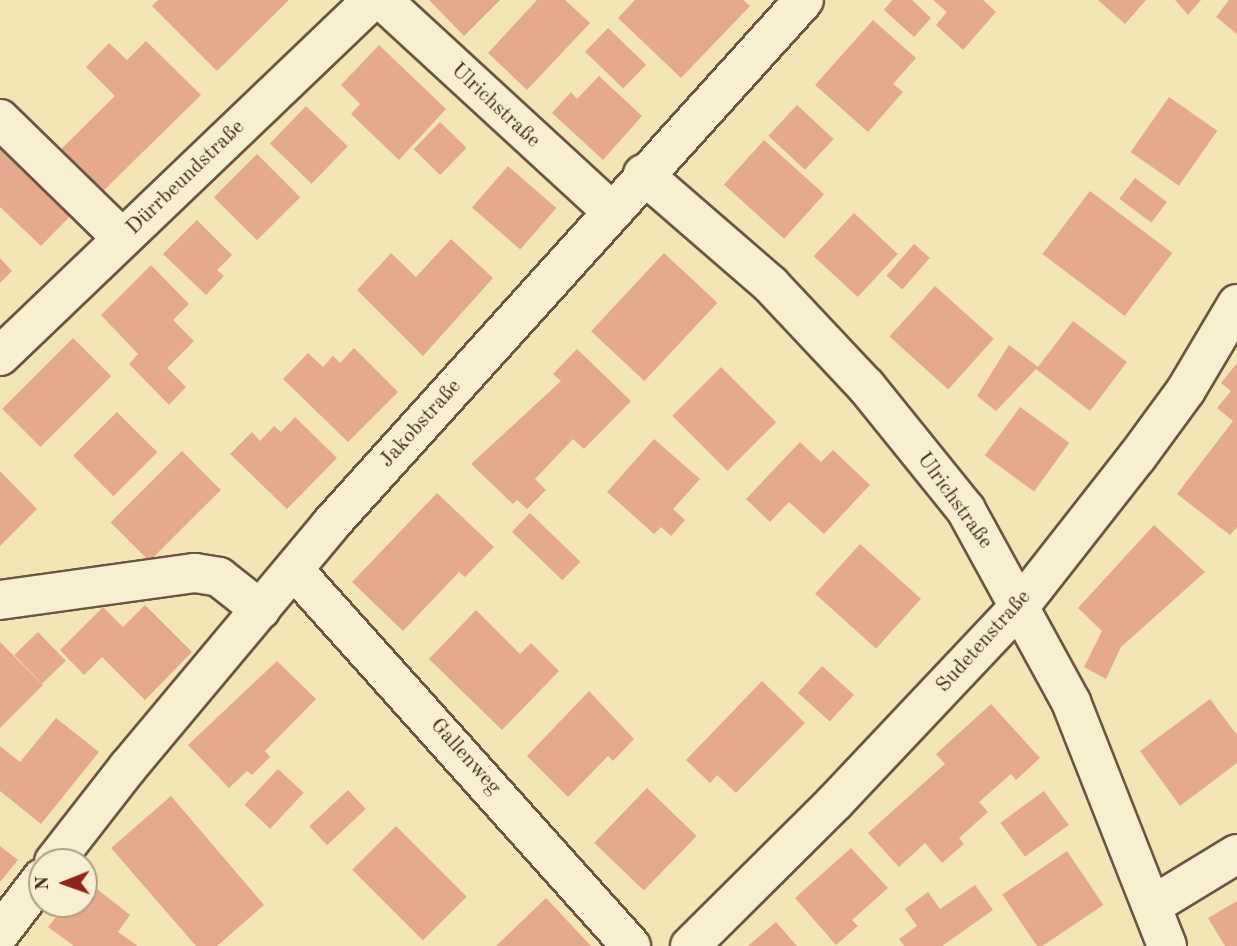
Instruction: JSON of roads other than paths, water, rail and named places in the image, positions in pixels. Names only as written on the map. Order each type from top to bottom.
[{"type":"street","name":"Dürrbeundstraße","points":[[0,356],[372,0]]},
{"type":"street","name":"Ulrichstraße","points":[[383,0],[610,210]]},
{"type":"street","name":"Jakobstraße","points":[[65,848],[128,767],[294,570],[610,210],[804,0]]},
{"type":"street","points":[[0,119],[122,238]]},
{"type":"street","name":"Ulrichstraße","points":[[643,174],[771,285],[866,386],[966,510],[1020,606],[1085,735],[1167,946]]},
{"type":"street","name":"Sudetenstraße","points":[[690,946],[835,802],[1020,606],[1186,390],[1237,304]]},
{"type":"street","name":"Gallenweg","points":[[294,570],[631,946]]},
{"type":"street","points":[[0,600],[195,573],[219,577],[261,610]]},
{"type":"street","points":[[1153,905],[1237,854]]},
{"type":"street","points":[[0,933],[28,896]]}]
